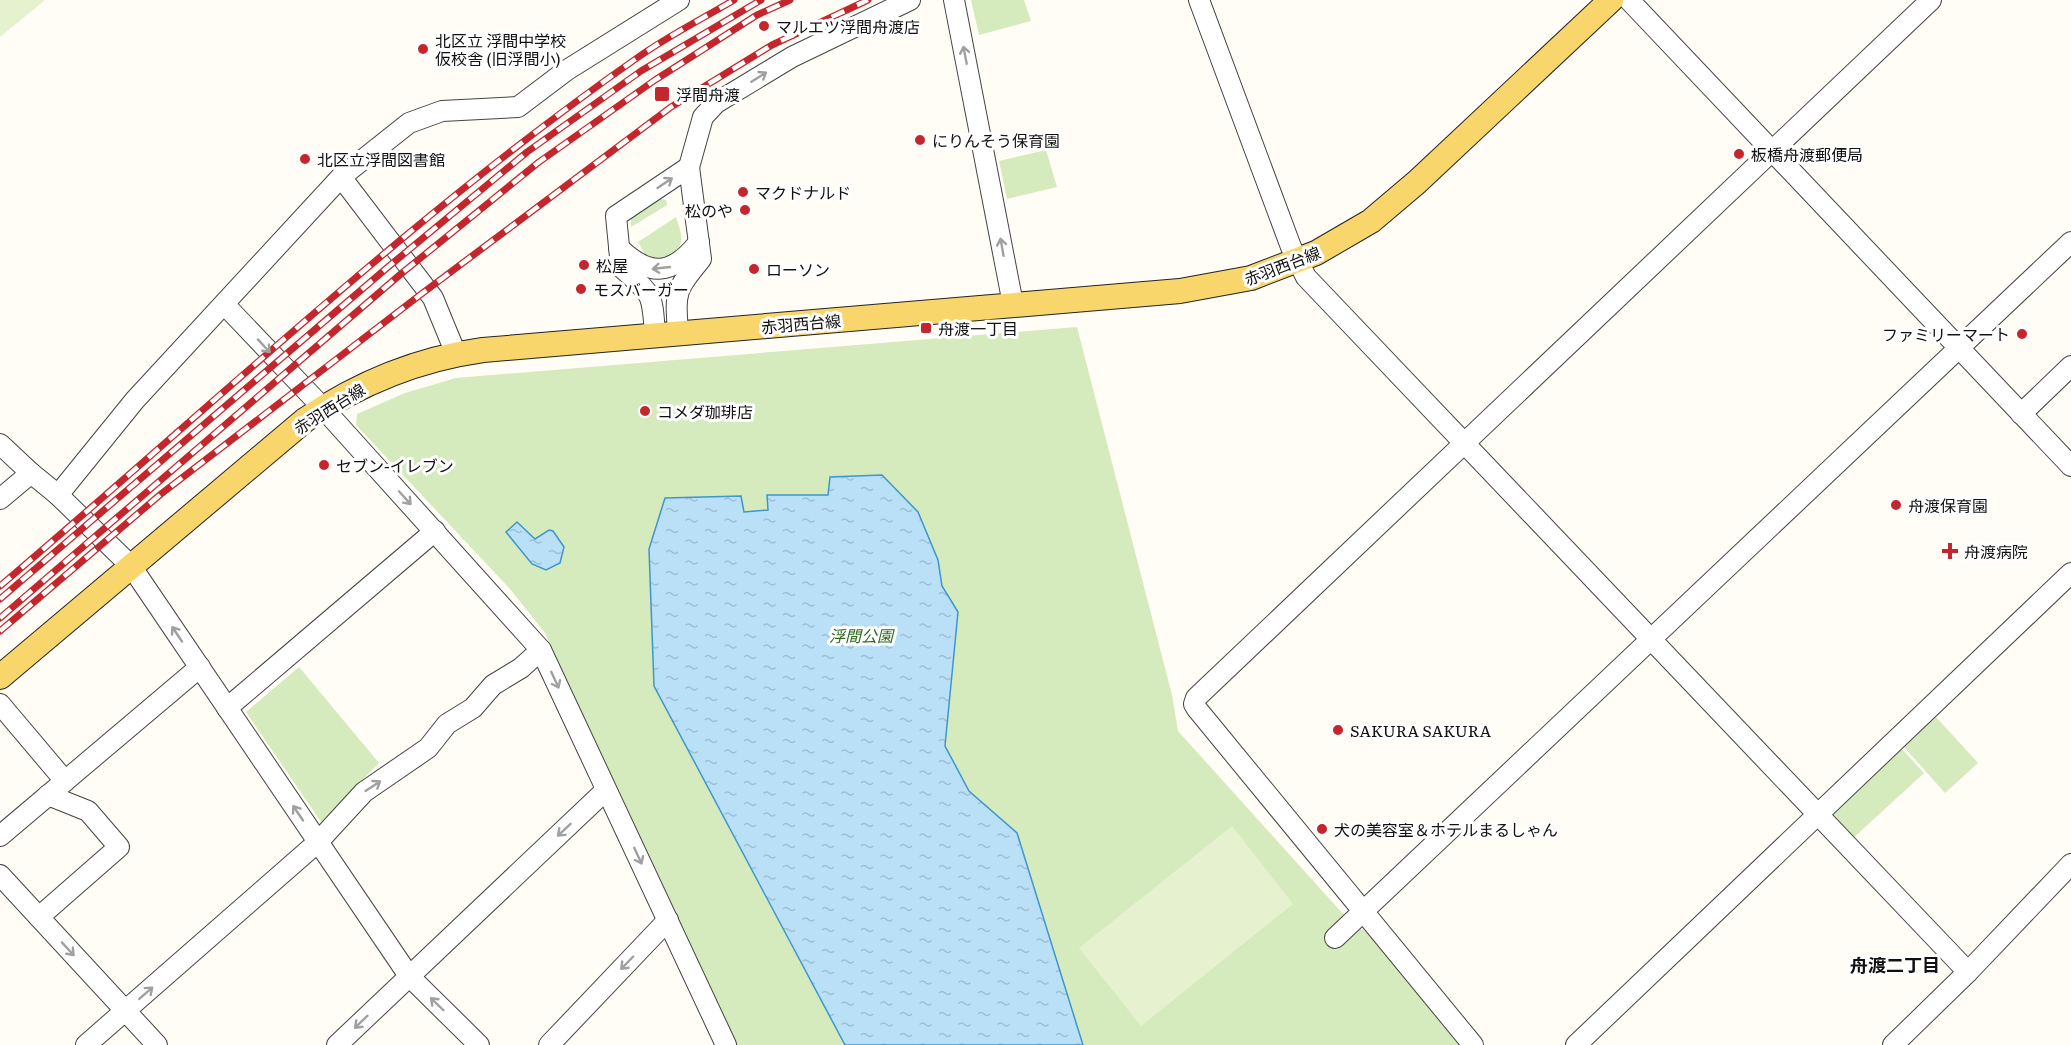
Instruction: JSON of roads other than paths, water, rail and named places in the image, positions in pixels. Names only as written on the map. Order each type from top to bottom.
[{"type":"main road","name":"赤羽西台線","points":[[0,677],[323,408],[396,371],[456,354],[667,333],[1204,289],[1251,279],[1297,261],[1345,238],[1395,202],[1611,0]]},
{"type":"street","points":[[58,495],[135,400],[341,177],[409,123],[442,111],[518,107],[576,63],[679,0]]},
{"type":"street","points":[[667,333],[675,297],[684,279],[701,259],[689,167],[703,117],[716,103],[792,57],[910,0]]},
{"type":"street","points":[[954,0],[1013,304]]},
{"type":"street","points":[[1199,0],[1297,261],[1306,277],[1968,972]]},
{"type":"street","points":[[1629,0],[2071,466]]},
{"type":"street","points":[[1473,1045],[1194,704],[1196,698],[1931,0]]},
{"type":"street","points":[[667,333],[652,299],[642,285],[621,267],[616,216],[689,167]]},
{"type":"street","points":[[341,177],[433,298],[456,354]]},
{"type":"street","points":[[620,248],[631,260],[655,270],[676,264],[699,242]]},
{"type":"street","points":[[1335,938],[2071,242]]},
{"type":"street","points":[[224,304],[323,408],[541,650],[726,1045]]},
{"type":"street","points":[[2021,414],[2071,366]]},
{"type":"street","points":[[0,444],[58,495],[131,566],[409,976],[479,1045]]},
{"type":"street","points":[[0,499],[32,473]]},
{"type":"street","points":[[227,708],[435,531]]},
{"type":"street","points":[[1576,1045],[2071,573]]},
{"type":"street","points":[[86,1045],[318,842],[364,792],[428,748],[447,724],[473,708],[493,685],[521,668],[541,650]]},
{"type":"street","points":[[0,836],[200,667]]},
{"type":"street","points":[[0,704],[65,781]]},
{"type":"street","points":[[337,1045],[606,790]]},
{"type":"street","points":[[39,917],[119,847],[88,811],[48,795]]},
{"type":"street","points":[[1893,1045],[1968,972],[2071,864]]},
{"type":"street","points":[[0,875],[157,1045]]},
{"type":"street","points":[[549,1045],[668,920]]},
{"type":"water","points":[[882,475],[918,512],[938,560],[942,586],[958,612],[945,746],[969,791],[1017,833],[1083,1045],[845,1045],[654,686],[649,549],[665,498],[741,496],[744,512],[768,510],[767,495],[828,495],[830,477]]},
{"type":"water","points":[[517,522],[535,539],[549,530],[553,531],[564,547],[560,563],[546,570],[532,564],[506,532]]},
{"type":"railway","points":[[0,586],[312,314],[472,182],[637,58],[734,0]]},
{"type":"railway","points":[[0,599],[388,267],[527,152],[641,71],[761,0]]},
{"type":"railway","points":[[0,618],[402,273],[539,162],[655,80],[757,15],[790,0]]},
{"type":"railway","points":[[0,631],[161,494],[420,295],[671,107],[772,45],[868,0]]},
{"type":"place","name":"マルエツ浮間舟渡店","points":[[764,26]]},
{"type":"place","name":"北区立 浮間中学校 仮校舎 (旧浮間小)","points":[[423,49]]},
{"type":"place","name":"浮間舟渡","points":[[662,94]]},
{"type":"place","name":"にりんそう保育園","points":[[920,140]]},
{"type":"place","name":"板橋舟渡郵便局","points":[[1739,154]]},
{"type":"place","name":"北区立浮間図書館","points":[[305,159]]},
{"type":"place","name":"マクドナルド","points":[[743,192]]},
{"type":"place","name":"松のや","points":[[745,210]]},
{"type":"place","name":"松屋","points":[[584,265]]},
{"type":"place","name":"ローソン","points":[[754,269]]},
{"type":"place","name":"モスバーガー","points":[[581,289]]},
{"type":"place","name":"舟渡一丁目","points":[[926,328]]},
{"type":"place","name":"ファミリーマート","points":[[2022,334]]},
{"type":"place","name":"コメダ珈琲店","points":[[645,411]]},
{"type":"place","name":"セブン-イレブン","points":[[324,465]]},
{"type":"place","name":"舟渡保育園","points":[[1896,505]]},
{"type":"place","name":"舟渡病院","points":[[1950,551]]},
{"type":"place","name":"SAKURA SAKURA","points":[[1338,730]]},
{"type":"place","name":"犬の美容室＆ホテルまるしゃん","points":[[1322,829]]},
{"type":"district","name":"舟渡二丁目","points":[[1895,964]]},
{"type":"park label","name":"浮間公園","points":[[861,635]]}]
